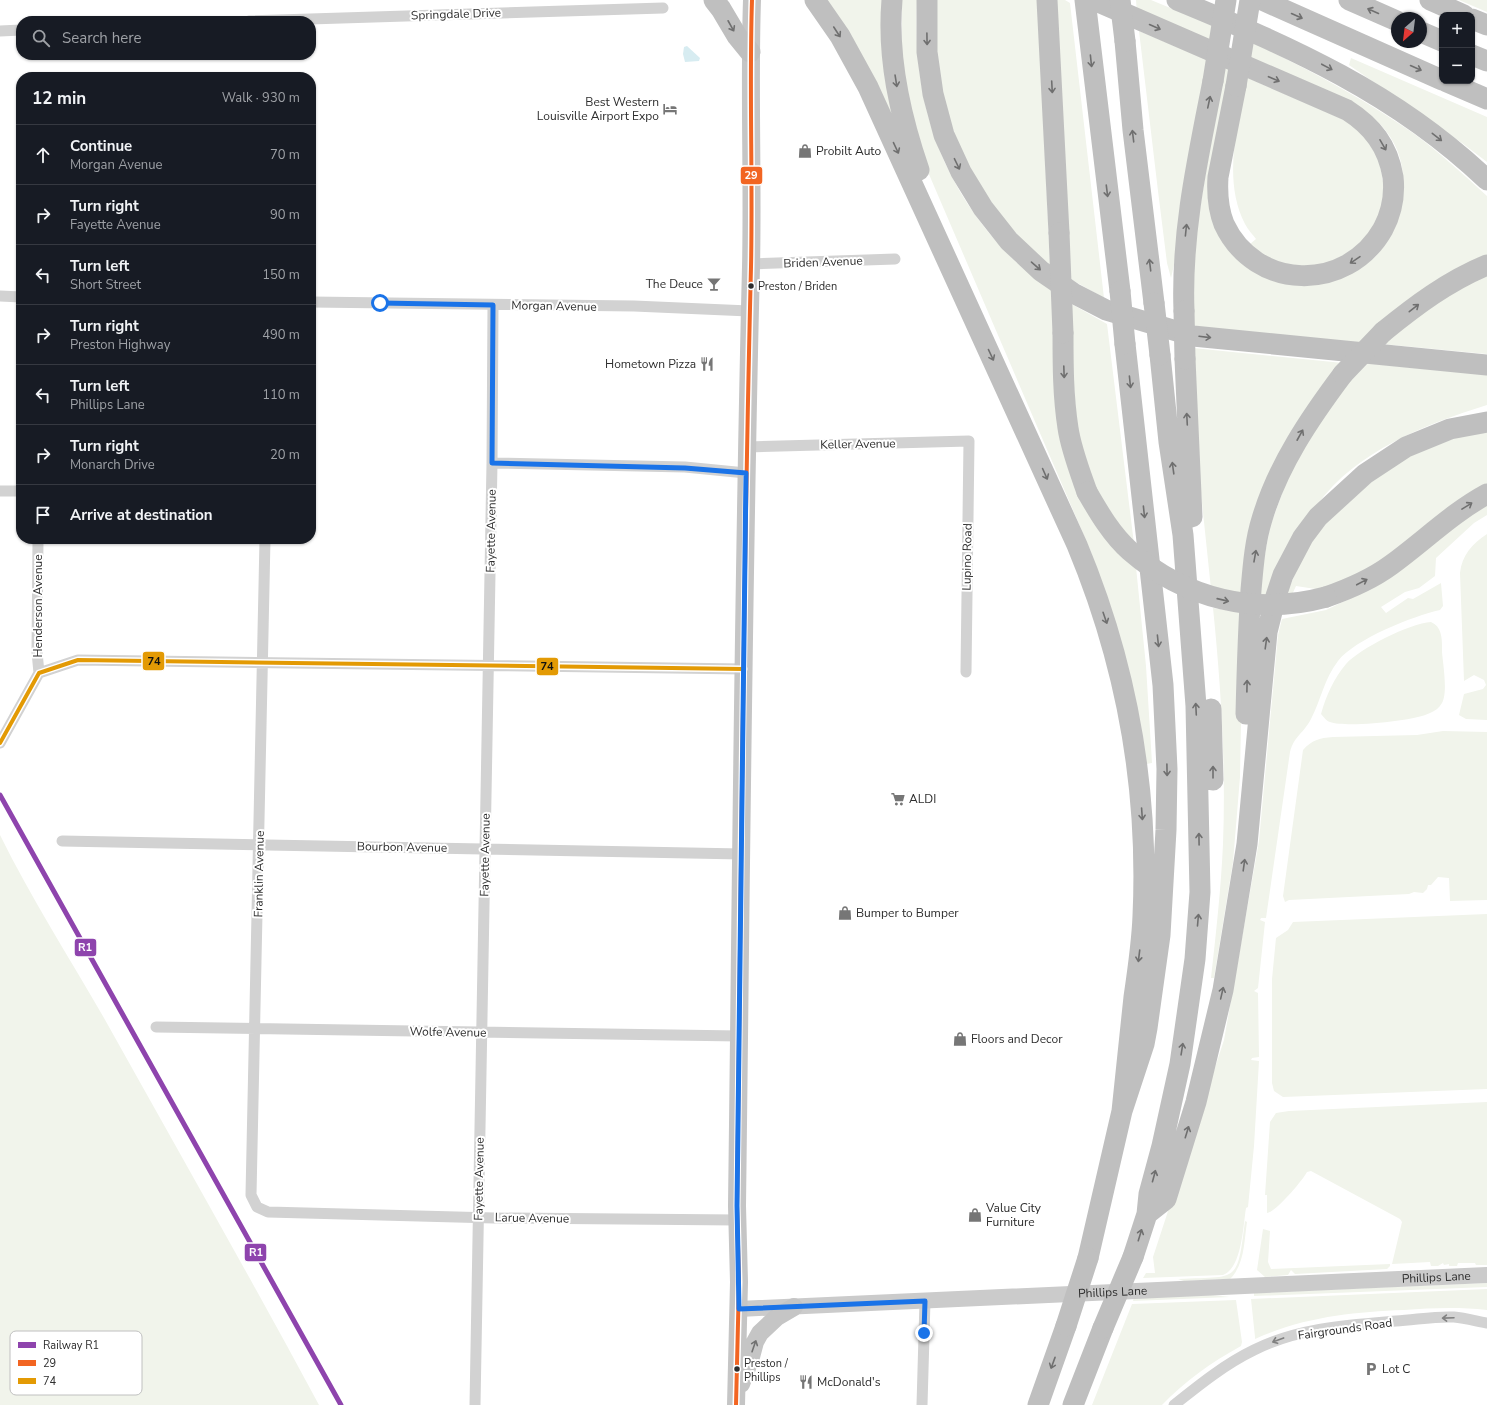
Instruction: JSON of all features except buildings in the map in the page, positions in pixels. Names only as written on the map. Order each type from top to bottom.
[{"type":"highway","points":[[714,0],[737,36],[750,52]]},
{"type":"highway","points":[[815,0],[840,36],[868,88],[981,334],[1092,582],[1122,678],[1136,747],[1144,831],[1143,917],[1122,1111]]},
{"type":"highway","points":[[892,0],[893,65],[898,98],[909,140],[921,173],[965,277],[981,334]]},
{"type":"highway","points":[[927,0],[927,52],[933,94],[944,135],[961,172],[983,208],[1009,241],[1041,271],[1073,293],[1106,310],[1193,336],[1487,365]]},
{"type":"highway","points":[[1038,1405],[1088,1258],[1122,1111],[1144,1044],[1160,935],[1166,830],[1167,769],[1163,685],[1120,291],[1085,0]]},
{"type":"highway","points":[[1094,0],[1347,110],[1367,124],[1388,154],[1394,182],[1389,215],[1379,236],[1373,244],[1352,263],[1335,271],[1316,275],[1288,275],[1260,264],[1243,251],[1233,239],[1221,215],[1217,191],[1218,177],[1236,86],[1250,0]]},
{"type":"highway","points":[[1073,1404],[1133,1257],[1146,1214],[1149,1194],[1180,1064],[1195,959],[1200,892],[1196,706],[1182,535],[1169,442],[1154,303],[1132,130],[1125,41],[1120,0]]},
{"type":"highway","points":[[1177,0],[1268,38],[1343,75],[1426,129],[1485,177]]},
{"type":"highway","points":[[1200,892],[1212,871],[1213,748],[1207,652],[1192,512],[1182,276],[1188,216],[1213,81],[1226,0]]},
{"type":"highway","points":[[1262,0],[1439,79]]},
{"type":"highway","points":[[1349,0],[1391,18]]},
{"type":"highway","points":[[1430,0],[1457,12]]},
{"type":"highway","points":[[1048,3],[1064,374],[1068,429],[1078,468],[1087,492],[1112,530],[1129,550],[1166,577],[1189,589],[1213,598],[1238,604],[1291,604],[1326,597],[1360,584],[1379,573],[1458,511],[1487,494]]},
{"type":"highway","points":[[1475,20],[1487,25]]},
{"type":"highway","points":[[1427,35],[1439,40]]},
{"type":"highway","points":[[1475,56],[1487,61]]},
{"type":"highway","points":[[1452,84],[1487,99]]},
{"type":"highway","points":[[1253,779],[1245,759],[1248,634],[1254,565],[1262,519],[1283,466],[1310,417],[1343,374],[1383,332],[1420,303],[1450,283],[1487,265]]},
{"type":"highway","points":[[1146,1214],[1166,1199],[1196,1102],[1212,1039],[1227,968],[1240,891],[1253,779],[1264,656],[1276,596],[1294,554],[1304,536],[1321,512],[1324,504],[1336,492],[1378,456],[1425,432],[1487,411]]},
{"type":"highway","points":[[1321,512],[1329,508],[1365,474],[1406,447],[1450,430],[1487,422]]},
{"type":"main road","points":[[736,1401],[739,1309],[739,1036],[746,473],[751,264],[750,52],[752,0]]},
{"type":"main road","name":"Phillips Lane","points":[[739,1309],[1487,1275]]},
{"type":"main road","points":[[736,1401],[755,1342],[760,1334],[777,1317],[794,1307]]},
{"type":"street","name":"Springdale Drive","points":[[316,19],[663,8]]},
{"type":"street","points":[[0,31],[16,30]]},
{"type":"street","name":"Briden Avenue","points":[[751,264],[895,259]]},
{"type":"street","points":[[0,296],[16,297]]},
{"type":"street","name":"Morgan Avenue","points":[[316,302],[634,306],[749,311]]},
{"type":"street","name":"Fayette Avenue","points":[[475,1405],[492,463],[493,305]]},
{"type":"street","name":"Keller Avenue","points":[[747,447],[969,441]]},
{"type":"street","name":"Lupino Road","points":[[966,672],[969,441]]},
{"type":"street","points":[[492,463],[685,468],[746,473]]},
{"type":"street","points":[[0,491],[16,491]]},
{"type":"street","name":"Henderson Avenue","points":[[38,544],[37,652],[39,673]]},
{"type":"street","name":"Franklin Avenue","points":[[257,1207],[251,1195],[260,845],[265,544]]},
{"type":"street","points":[[0,744],[39,673],[78,660],[95,659],[488,667],[744,669]]},
{"type":"street","name":"Bourbon Avenue","points":[[62,841],[742,854]]},
{"type":"street","name":"Wolfe Avenue","points":[[156,1027],[739,1036]]},
{"type":"street","name":"Larue Avenue","points":[[257,1207],[268,1212],[478,1217],[738,1220]]},
{"type":"street","points":[[922,1405],[925,1301]]},
{"type":"street","name":"Fairgrounds Road","points":[[1174,1405],[1202,1383],[1251,1351],[1287,1337],[1314,1330],[1411,1320],[1454,1317],[1487,1323]]},
{"type":"shaded area","points":[[825,0],[887,0],[895,114],[890,116]]},
{"type":"shaded area","points":[[902,0],[917,0],[917,37],[920,72],[926,107],[936,140],[949,171],[966,201],[987,230],[1012,258],[1052,291],[1062,423],[1136,567],[1146,666],[1152,763],[1146,764],[1091,552],[925,165],[902,70]]},
{"type":"shaded area","points":[[935,0],[1038,0],[1050,265],[1023,241],[995,207],[977,181],[963,153],[951,124],[942,94],[934,32]]},
{"type":"shaded area","points":[[1055,0],[1065,0],[1070,3],[1104,298],[1067,277]]},
{"type":"shaded area","points":[[1136,0],[1151,0],[1214,26],[1211,45],[1137,14]]},
{"type":"shaded area","points":[[1459,0],[1487,0],[1487,12]]},
{"type":"shaded area","points":[[1139,31],[1208,60],[1176,256],[1171,278],[1167,263]]},
{"type":"shaded area","points":[[1252,42],[1334,84],[1394,120],[1432,148],[1487,196],[1487,256],[1362,343],[1192,327],[1195,239],[1223,67],[1230,70],[1221,136],[1233,251],[1334,281],[1351,274],[1376,256],[1391,232],[1400,203],[1403,179],[1402,167],[1395,145],[1380,124],[1248,60]]},
{"type":"shaded area","points":[[687,46],[700,58],[699,61],[685,62],[683,54],[684,47]]},
{"type":"shaded area","points":[[1351,58],[1487,117],[1487,162],[1349,65]]},
{"type":"shaded area","points":[[1246,77],[1349,122],[1362,132],[1379,159],[1385,193],[1376,226],[1354,252],[1323,266],[1285,266],[1261,254],[1250,244],[1256,239],[1246,226],[1238,207],[1234,189],[1233,171],[1236,133]]},
{"type":"shaded area","points":[[1487,274],[1487,354],[1382,344],[1435,303]]},
{"type":"shaded area","points":[[1068,302],[1107,324],[1134,544],[1105,509],[1078,443]]},
{"type":"shaded area","points":[[1193,348],[1343,363],[1320,390],[1243,597],[1211,589],[1199,474]]},
{"type":"shaded area","points":[[1364,363],[1487,375],[1487,405],[1440,421],[1417,431],[1394,442],[1351,469],[1333,486],[1317,505],[1267,599],[1257,598],[1270,527],[1288,477],[1324,411]]},
{"type":"shaded area","points":[[1487,429],[1487,487],[1382,566],[1322,590],[1296,586],[1291,597],[1285,598],[1297,569],[1312,541],[1342,502],[1415,450]]},
{"type":"shaded area","points":[[1487,503],[1487,515],[1474,523],[1436,558],[1435,576],[1419,588],[1405,592],[1381,607],[1386,613],[1408,598],[1413,599],[1441,583],[1443,606],[1440,610],[1400,623],[1371,637],[1346,653],[1333,668],[1311,719],[1294,742],[1290,752],[1266,918],[1261,918],[1260,920],[1265,922],[1258,988],[1254,991],[1258,993],[1259,1057],[1252,1058],[1251,1060],[1259,1061],[1254,1146],[1248,1207],[1246,1208],[1238,1255],[1229,1271],[1223,1275],[1143,1278],[1146,1273],[1155,1273],[1153,1257],[1224,1040],[1259,841],[1278,635],[1282,619],[1326,610],[1368,590]]},
{"type":"shaded area","points":[[1487,534],[1487,720],[1466,719],[1459,715],[1464,694],[1483,689],[1486,685],[1484,680],[1474,675],[1464,681],[1460,573],[1465,555],[1472,546]]},
{"type":"shaded area","points":[[1213,608],[1243,613],[1240,777],[1233,862],[1214,978],[1211,978],[1221,878],[1224,815],[1222,726]]},
{"type":"shaded area","points":[[1431,622],[1438,627],[1442,639],[1445,692],[1442,703],[1438,708],[1422,716],[1380,723],[1338,724],[1325,719],[1321,714],[1325,701],[1334,681],[1346,664],[1373,644],[1411,627],[1422,623]]},
{"type":"shaded area","points":[[1443,731],[1487,732],[1487,900],[1450,901],[1449,878],[1438,877],[1431,885],[1428,885],[1427,889],[1423,893],[1414,892],[1409,894],[1289,900],[1285,902],[1283,896],[1303,750],[1313,742],[1328,737],[1417,735]]},
{"type":"shaded area","points":[[0,835],[37,905],[104,1018],[319,1405],[0,1405]]},
{"type":"shaded area","points":[[1487,914],[1487,1089],[1283,1097],[1274,1091],[1272,1083],[1272,979],[1276,938],[1288,930],[1293,922]]},
{"type":"shaded area","points":[[1487,1102],[1487,1265],[1458,1263],[1457,1266],[1449,1266],[1449,1264],[1444,1265],[1443,1263],[1438,1266],[1431,1266],[1430,1262],[1392,1264],[1402,1222],[1400,1219],[1311,1171],[1307,1172],[1295,1188],[1276,1208],[1267,1213],[1267,1195],[1265,1195],[1270,1122],[1276,1113],[1289,1111]]},
{"type":"shaded area","points":[[1245,1221],[1247,1222],[1241,1259],[1239,1266],[1230,1279],[1184,1281],[1178,1279],[1213,1278],[1224,1276],[1231,1272],[1236,1266],[1240,1256]]},
{"type":"shaded area","points":[[1263,1229],[1270,1231],[1268,1262],[1271,1269],[1390,1264],[1390,1266],[1387,1269],[1295,1274],[1291,1270],[1288,1275],[1265,1277],[1257,1270]]},
{"type":"shaded area","points":[[1487,1283],[1487,1287],[1254,1296],[1254,1293]]},
{"type":"shaded area","points":[[1487,1289],[1487,1310],[1435,1308],[1347,1314],[1291,1325],[1255,1339],[1251,1299]]},
{"type":"shaded area","points":[[1211,1295],[1230,1297],[1133,1301],[1134,1297]]},
{"type":"shaded area","points":[[1236,1300],[1242,1342],[1241,1346],[1199,1372],[1162,1405],[1092,1405],[1132,1304]]},
{"type":"rail line","name":"R1","points":[[0,795],[341,1405]]},
{"type":"transit line","name":"29","points":[[736,1405],[739,1282],[737,1206],[742,736],[751,234],[752,0]]},
{"type":"transit line","name":"74","points":[[0,743],[39,673],[78,660],[744,669]]},
{"type":"place","name":"Best Western Louisville Airport Expo","points":[[670,109]]},
{"type":"place","name":"Probilt Auto","points":[[805,151]]},
{"type":"place","name":"The Deuce","points":[[714,284]]},
{"type":"place","name":"Preston / Briden","points":[[751,286]]},
{"type":"place","name":"Hometown Pizza","points":[[707,364]]},
{"type":"place","name":"ALDI","points":[[898,799]]},
{"type":"place","name":"Bumper to Bumper","points":[[845,913]]},
{"type":"place","name":"Floors and Decor","points":[[960,1039]]},
{"type":"place","name":"Value City Furniture","points":[[975,1215]]},
{"type":"place","name":"Preston / Phillips","points":[[737,1369]]},
{"type":"place","name":"Lot C","points":[[1371,1369]]},
{"type":"place","name":"McDonald's","points":[[806,1382]]},
{"type":"route","points":[[380,303],[471,303],[493,305],[492,463],[714,469],[746,473],[737,1206],[739,1309],[925,1301],[924,1333]]}]
